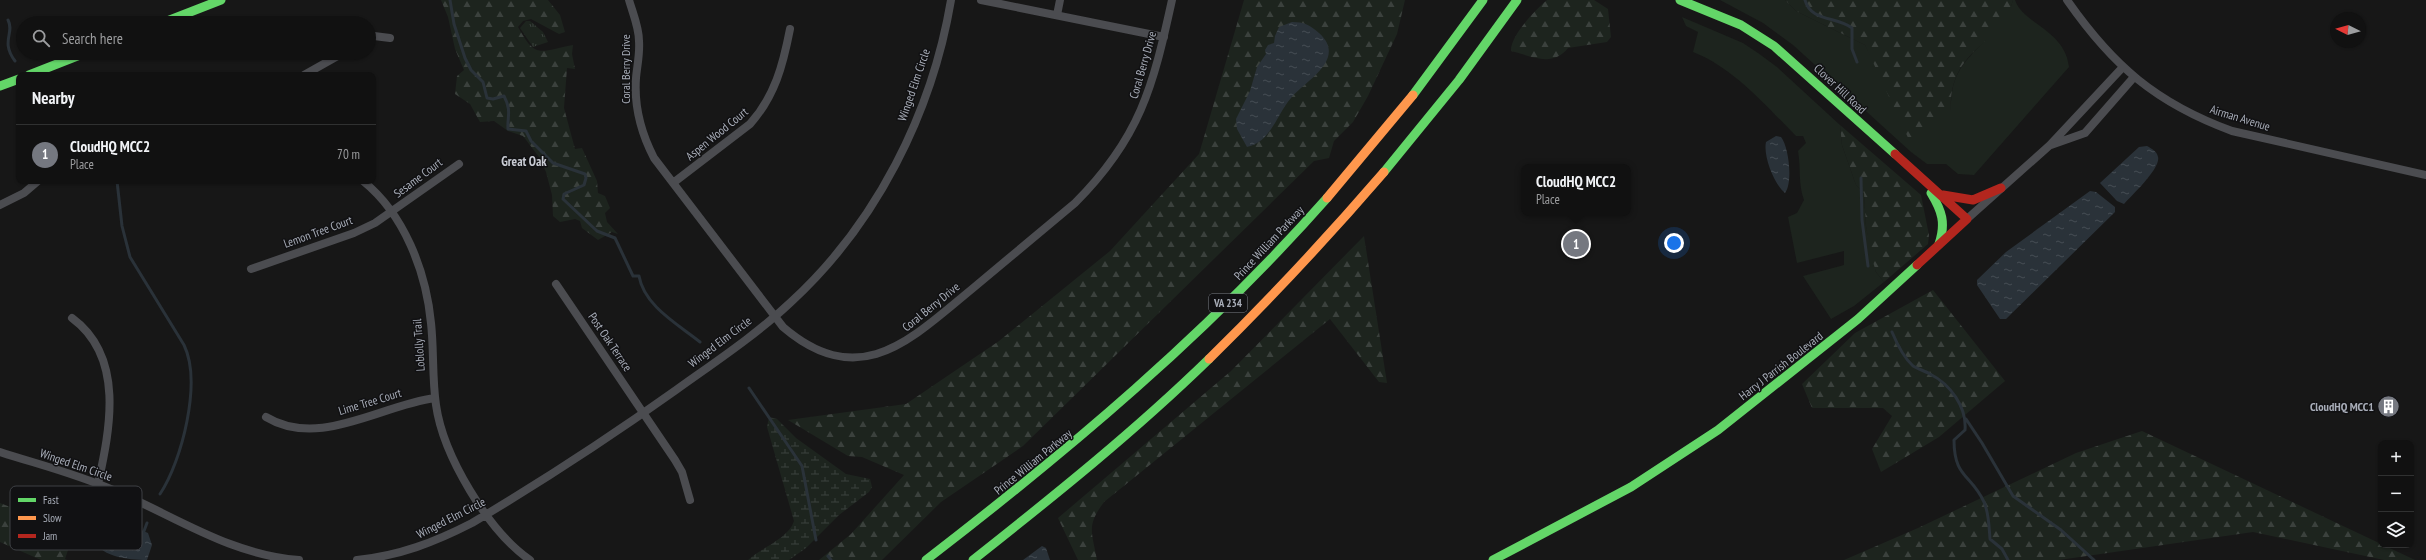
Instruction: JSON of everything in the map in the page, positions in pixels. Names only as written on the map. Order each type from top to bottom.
[{"type":"main road","points":[[180,16],[221,0]]},
{"type":"main road","name":"Prince William Parkway","points":[[926,560],[996,508],[1098,424],[1194,336],[1243,288],[1305,222],[1382,133],[1483,0]]},
{"type":"main road","name":"VA 234","points":[[973,560],[1033,515],[1112,449],[1199,370],[1270,301],[1315,253],[1393,163],[1517,0]]},
{"type":"main road","points":[[1507,14],[1521,0]]},
{"type":"main road","name":"Clover Hill Road","points":[[1680,0],[1741,25],[1774,46],[1967,219]]},
{"type":"main road","points":[[37,72],[67,60]]},
{"type":"main road","points":[[0,86],[16,80]]},
{"type":"main road","points":[[1926,183],[1943,215],[1945,227],[1939,245]]},
{"type":"main road","points":[[1938,194],[1970,203],[1980,200],[2001,188]]},
{"type":"main road","name":"Harry J Parrish Boulevard","points":[[1493,560],[1534,540],[1630,487],[1718,430],[1858,319],[1967,219]]},
{"type":"street","name":"Coral Berry Drive","points":[[629,0],[637,26],[639,42],[636,90],[641,128],[654,158],[784,327],[810,347],[823,352],[851,357],[877,354],[894,349],[926,328],[1075,203],[1108,166],[1142,110],[1157,68],[1172,0]]},
{"type":"street","name":"Winged Elm Circle","points":[[357,560],[400,553],[421,546],[447,536],[487,514],[643,414],[775,316],[802,291],[860,222],[889,178],[917,119],[930,82],[951,0]]},
{"type":"street","points":[[981,0],[1164,37]]},
{"type":"street","points":[[1057,15],[1060,0]]},
{"type":"street","name":"Airman Avenue","points":[[2067,0],[2086,28],[2122,68],[2178,107],[2203,120],[2232,131],[2426,174]]},
{"type":"street","name":"Aspen Wood Court","points":[[673,183],[750,124],[760,114],[778,82],[790,29]]},
{"type":"street","points":[[376,36],[390,38]]},
{"type":"street","points":[[309,72],[331,60]]},
{"type":"street","name":"Harry J Parrish Boulevard","points":[[1967,219],[2050,145],[2122,68]]},
{"type":"street","name":"Harry J Parrish Boulevard","points":[[2050,145],[2072,139],[2085,133],[2134,77]]},
{"type":"street","name":"Sesame Court","points":[[392,213],[459,164]]},
{"type":"street","points":[[0,204],[24,193],[34,184]]},
{"type":"street","name":"Loblolly Trail","points":[[365,184],[392,213],[414,256],[426,294],[431,323],[435,398],[446,442],[455,462],[487,514],[510,544],[530,560]]},
{"type":"street","name":"Lemon Tree Court","points":[[251,269],[354,233],[392,213]]},
{"type":"street","name":"Post Oak Terrace","points":[[556,284],[675,460],[684,479],[690,500]]},
{"type":"street","points":[[72,318],[83,326],[92,337],[103,360],[107,374],[110,395],[109,429],[98,484]]},
{"type":"street","name":"Lime Tree Court","points":[[266,417],[284,426],[309,428],[353,421],[403,404],[435,398]]},
{"type":"street","name":"Winged Elm Circle","points":[[0,452],[102,486]]},
{"type":"street","name":"Winged Elm Circle","points":[[142,505],[226,544],[272,557],[299,560]]},
{"type":"green space","points":[[441,0],[548,0],[560,15],[565,32],[559,34],[531,19],[523,21],[518,27],[530,45],[540,51],[573,45],[572,54],[575,69],[567,68],[564,108],[575,149],[582,148],[597,181],[598,193],[605,196],[610,208],[605,213],[607,222],[618,234],[612,232],[598,240],[582,228],[580,221],[575,219],[560,222],[553,216],[552,195],[546,172],[539,157],[523,136],[508,131],[494,121],[480,122],[470,104],[455,94],[457,76],[464,70],[455,49],[448,17]]},
{"type":"green space","points":[[1244,0],[1405,0],[1397,34],[1368,96],[1353,122],[1334,141],[1329,158],[1314,161],[1023,446],[941,502],[882,560],[819,560],[851,534],[904,475],[862,457],[848,456],[788,420],[906,404],[999,341],[1110,251],[1199,154]]},
{"type":"green space","points":[[1547,0],[1594,0],[1608,9],[1611,37],[1607,42],[1568,48],[1555,58],[1548,59],[1534,58],[1511,51],[1515,38],[1524,23]]},
{"type":"green space","points":[[1720,0],[1785,0],[1796,11],[1865,45],[1873,60],[1951,112],[1953,87],[1960,69],[1995,29],[2011,6],[2013,0],[2015,0],[2019,8],[2026,15],[2060,44],[2066,54],[2069,67],[1974,175],[1958,174],[1946,164],[1927,164],[1911,152],[1793,45],[1763,23]]},
{"type":"green space","points":[[1785,0],[2013,0],[2006,16],[1997,29],[1966,61],[1958,74],[1952,90],[1951,112],[1910,142],[1865,45],[1796,11]]},
{"type":"green space","points":[[1682,17],[1743,43],[1758,53],[1777,67],[1840,125],[1842,145],[1856,185],[1864,193],[1866,226],[1876,272],[1884,282],[1854,306],[1831,319],[1803,276],[1844,265],[1844,251],[1797,263],[1788,217],[1797,213],[1804,200],[1801,188],[1798,151],[1806,143],[1803,136],[1796,136],[1761,100],[1735,77],[1708,59],[1693,52],[1698,32],[1686,26]]},
{"type":"green space","points":[[526,21],[530,21],[543,32],[548,42],[533,47],[520,28]]},
{"type":"green space","points":[[1840,125],[1921,195],[1929,235],[1928,244],[1884,282],[1876,272],[1871,255],[1866,226],[1864,193],[1856,185],[1842,145]]},
{"type":"green space","points":[[1364,236],[1387,383],[1379,382],[1330,319],[1104,502],[1095,517],[1092,530],[1097,560],[1078,560],[1058,518],[1231,371]]},
{"type":"green space","points":[[1933,290],[2005,381],[1939,437],[1881,472],[1872,449],[1892,416],[1883,408],[1812,408],[1802,384],[1855,333]]},
{"type":"green space","points":[[769,417],[777,419],[796,438],[846,474],[870,479],[872,487],[869,492],[839,515],[806,548],[789,560],[748,560],[787,533],[794,521],[767,427]]},
{"type":"green space","points":[[2142,431],[2378,543],[2378,548],[2390,548],[2415,560],[2384,560],[2253,532],[2059,560],[1844,560],[1918,528],[2076,453]]},
{"type":"green space","points":[[0,503],[10,507],[10,546],[0,542]]},
{"type":"green space","points":[[18,550],[68,550],[65,559],[67,560],[41,560]]},
{"type":"water","points":[[1292,22],[1307,24],[1319,33],[1327,43],[1329,52],[1327,61],[1314,77],[1297,91],[1286,104],[1268,134],[1255,144],[1247,147],[1237,129],[1236,119],[1250,91],[1257,67],[1266,54],[1265,50],[1268,45],[1274,43],[1279,27]]},
{"type":"water","points":[[1776,136],[1781,137],[1784,142],[1788,156],[1789,181],[1785,193],[1773,177],[1766,155],[1766,142]]},
{"type":"water","points":[[2147,146],[2157,153],[2158,162],[2155,168],[2124,204],[2117,201],[2100,183],[2139,147]]},
{"type":"water","points":[[2090,191],[2096,192],[2115,207],[2115,212],[2006,319],[2000,319],[1977,285],[1977,280],[2006,252]]},
{"type":"water","points":[[142,531],[148,533],[152,545],[147,560],[128,559],[117,557],[103,550],[142,550]]},
{"type":"water","points":[[1042,546],[1046,548],[1050,560],[1023,560]]},
{"type":"waterway","points":[[450,0],[454,24],[465,58],[471,70],[483,82],[487,98],[493,99],[504,96],[509,110],[508,129],[526,131],[531,141],[553,163],[585,174],[586,178],[584,185],[564,194],[563,199],[597,231],[615,238],[633,276],[639,276],[642,287],[655,306],[673,322],[700,342]]},
{"type":"waterway","points":[[1805,0],[1808,7],[1818,15],[1846,24],[1852,28],[1852,49],[1857,62]]},
{"type":"waterway","points":[[8,20],[10,25],[8,43],[15,61]]},
{"type":"waterway","points":[[1861,178],[1862,220],[1868,266]]},
{"type":"waterway","points":[[117,184],[122,226],[130,257],[184,345],[189,361],[191,379],[187,421],[176,462],[160,494]]},
{"type":"waterway","points":[[1892,332],[1906,359],[1913,366],[1937,378],[1956,397],[1965,421],[1965,430],[1954,440],[1957,462],[1960,469],[1979,493],[1986,506],[1990,539],[2002,549],[2008,560]]},
{"type":"waterway","points":[[749,388],[802,466],[816,540]]},
{"type":"waterway","points":[[1966,419],[2013,496],[2061,530],[2094,560]]},
{"type":"waterway","points":[[144,531],[147,523]]},
{"type":"waterway","points":[[828,556],[831,560]]},
{"type":"traffic: fast","points":[[180,16],[221,0]]},
{"type":"traffic: fast","points":[[1413,95],[1483,0]]},
{"type":"traffic: fast","points":[[1384,172],[1459,80],[1517,0]]},
{"type":"traffic: fast","points":[[1680,0],[1741,25],[1774,46],[1895,154]]},
{"type":"traffic: fast","points":[[37,72],[67,60]]},
{"type":"traffic: fast","points":[[0,86],[16,80]]},
{"type":"traffic: fast","points":[[1931,193],[1942,217],[1942,230],[1939,244]]},
{"type":"traffic: fast","points":[[926,560],[1032,476],[1135,389],[1234,296],[1327,198]]},
{"type":"traffic: fast","points":[[1493,560],[1631,487],[1718,430],[1858,319],[1917,265]]},
{"type":"traffic: fast","points":[[973,560],[1064,487],[1123,437],[1209,359]]},
{"type":"traffic: slow","points":[[1327,198],[1413,95]]},
{"type":"traffic: slow","points":[[1209,359],[1254,314],[1342,220],[1384,172]]},
{"type":"traffic: jam","points":[[1895,154],[1967,219],[1917,265]]},
{"type":"traffic: jam","points":[[1943,195],[1973,200],[2001,188]]},
{"type":"place","name":"CloudHQ MCC2","points":[[1576,244]]},
{"type":"place","name":"CloudHQ MCC1","points":[[2389,407]]},
{"type":"district","name":"Great Oak","points":[[524,161]]}]
